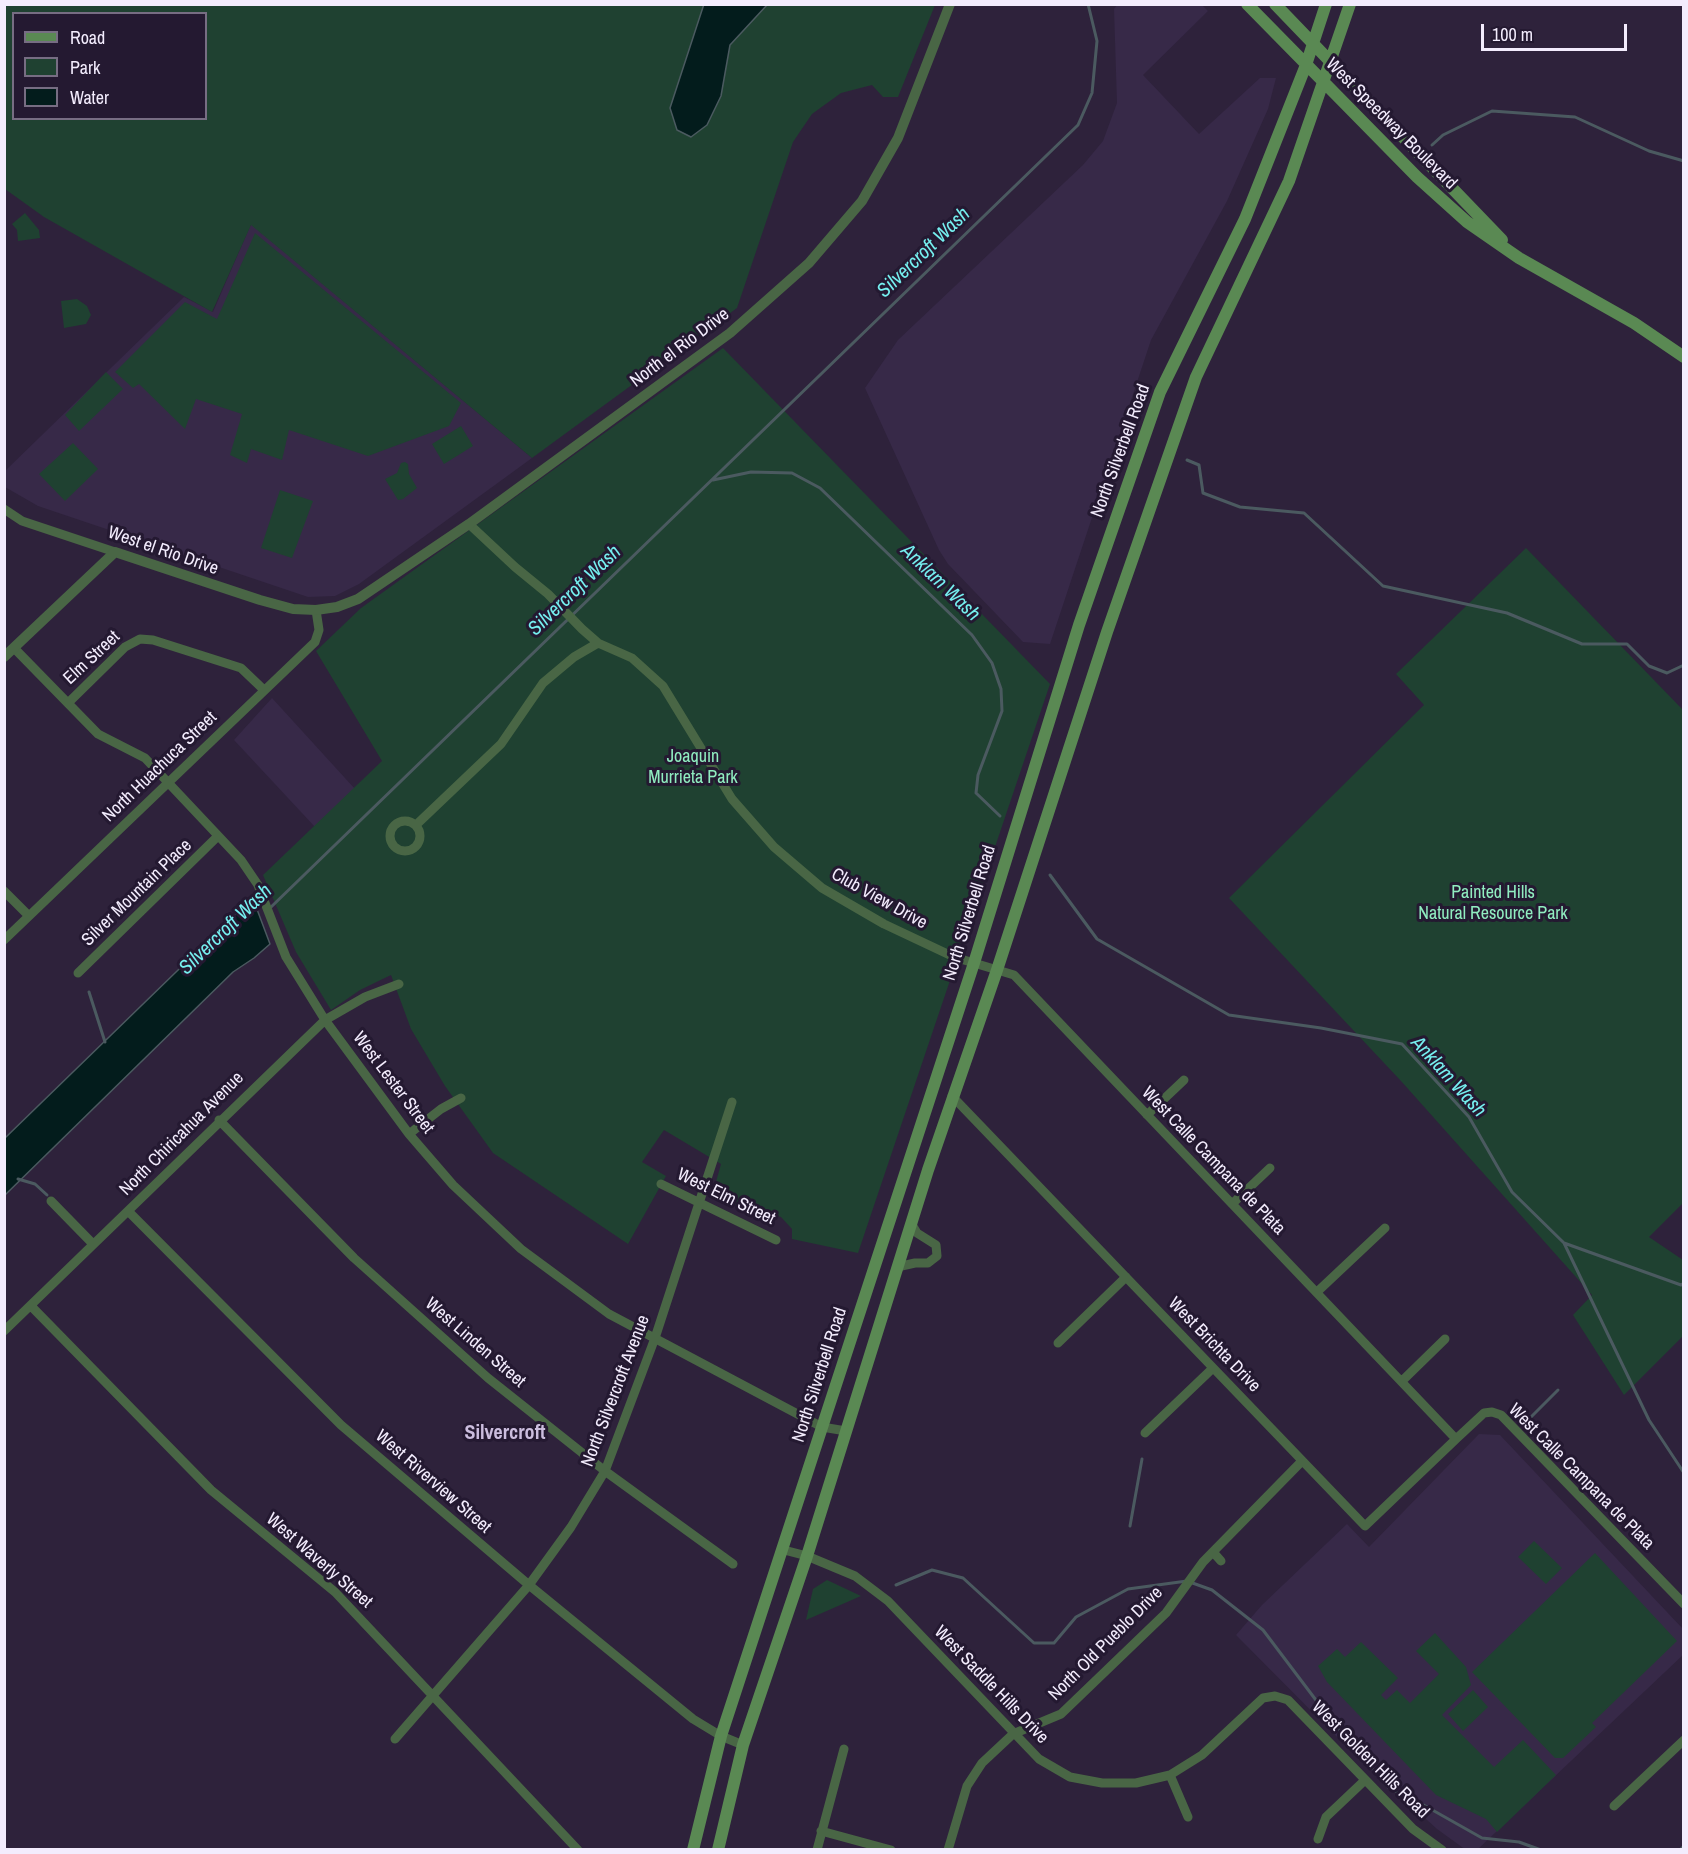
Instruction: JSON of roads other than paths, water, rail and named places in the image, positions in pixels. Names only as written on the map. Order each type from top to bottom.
[{"type":"main road","name":"West Speedway Boulevard","points":[[1247,4],[1323,84],[1423,183],[1467,222],[1519,258],[1634,323],[1683,357]]},
{"type":"main road","name":"West Speedway Boulevard","points":[[1275,4],[1519,258]]},
{"type":"main road","name":"North Silverbell Road","points":[[693,1850],[721,1736],[784,1550],[822,1426],[974,963],[1079,625],[1160,392],[1245,219],[1306,65],[1326,4]]},
{"type":"main road","points":[[718,1850],[743,1745],[807,1556],[952,1096],[997,970],[1107,632],[1196,377],[1289,181],[1350,4]]},
{"type":"main road","points":[[933,1088],[952,1096]]},
{"type":"street","name":"North el Rio Drive","points":[[316,610],[337,607],[358,599],[469,524],[730,333],[809,263],[862,201],[898,138],[950,4]]},
{"type":"street","name":"West el Rio Drive","points":[[4,509],[22,520],[260,600],[292,609],[316,610]]},
{"type":"street","name":"Club View Drive","points":[[469,524],[598,643],[632,658],[663,686],[732,799],[774,847],[822,888],[884,924],[954,957],[997,970]]},
{"type":"street","points":[[4,657],[115,552]]},
{"type":"street","name":"North Huachuca Street","points":[[4,940],[315,642],[319,630],[316,610]]},
{"type":"street","name":"Elm Street","points":[[68,703],[125,647],[140,639],[153,640],[241,668],[264,690]]},
{"type":"street","points":[[416,825],[501,744],[543,683],[574,657],[598,643]]},
{"type":"street","name":"West Lester Street","points":[[14,648],[98,734],[145,758],[241,860],[262,897],[286,957],[324,1020],[409,1134],[453,1185],[521,1249],[609,1314],[822,1426],[846,1431]]},
{"type":"street","name":"Silver Mountain Place","points":[[78,973],[218,836]]},
{"type":"street","points":[[4,891],[29,916]]},
{"type":"street","name":"West Calle Campana de Plata","points":[[997,970],[1014,975],[1456,1439],[1484,1413],[1492,1412],[1501,1416],[1683,1604]]},
{"type":"street","name":"North Chiricahua Avenue","points":[[4,1331],[324,1020],[365,997],[399,984]]},
{"type":"street","points":[[1147,1116],[1184,1080]]},
{"type":"street","name":"West Brichta Drive","points":[[952,1096],[1365,1526],[1456,1439]]},
{"type":"street","points":[[409,1134],[441,1109],[461,1098]]},
{"type":"street","name":"North Silvercroft Avenue","points":[[395,1739],[529,1585],[571,1527],[605,1471],[655,1338],[732,1102]]},
{"type":"street","name":"West Linden Street","points":[[219,1120],[354,1258],[488,1378],[605,1471],[733,1564]]},
{"type":"street","points":[[1232,1204],[1270,1168]]},
{"type":"street","name":"West Elm Street","points":[[661,1184],[776,1240]]},
{"type":"street","points":[[51,1201],[93,1245]]},
{"type":"street","name":"West Riverview Street","points":[[128,1211],[341,1425],[529,1585],[693,1719],[721,1736],[743,1745]]},
{"type":"street","points":[[897,1267],[906,1264],[928,1263],[937,1256],[936,1245],[917,1233],[911,1223]]},
{"type":"street","points":[[1317,1292],[1385,1228]]},
{"type":"street","points":[[1058,1343],[1126,1277]]},
{"type":"street","name":"West Waverly Street","points":[[31,1305],[211,1490],[335,1592],[435,1695],[578,1850]]},
{"type":"street","points":[[1402,1381],[1445,1339]]},
{"type":"street","points":[[1145,1433],[1213,1368]]},
{"type":"street","name":"North Old Pueblo Drive","points":[[948,1850],[968,1786],[982,1763],[1013,1734],[1062,1714],[1166,1613],[1213,1552],[1302,1461]]},
{"type":"street","name":"West Saddle Hills Drive","points":[[784,1550],[807,1556],[855,1576],[888,1600],[1038,1759],[1070,1777],[1102,1783],[1136,1783],[1170,1775],[1202,1755],[1263,1698],[1275,1696]]},
{"type":"street","points":[[1213,1552],[1221,1561]]},
{"type":"street","name":"West Golden Hills Road","points":[[1275,1696],[1288,1700],[1413,1829],[1442,1850]]},
{"type":"street","points":[[1614,1806],[1683,1740]]},
{"type":"street","points":[[816,1850],[844,1749]]},
{"type":"street","points":[[1170,1775],[1188,1817]]},
{"type":"street","points":[[1318,1839],[1326,1817],[1364,1781]]},
{"type":"street","points":[[821,1831],[891,1850]]},
{"type":"water","points":[[704,4],[767,5],[730,45],[721,96],[707,125],[691,137],[677,130],[670,108]]},
{"type":"water","points":[[255,904],[270,944],[233,972],[5,1195],[5,1138],[244,906]]},
{"type":"waterway","name":"Silvercroft Wash","points":[[270,908],[1078,125],[1092,93],[1097,41],[1088,4]]},
{"type":"waterway","points":[[1432,145],[1443,135],[1492,111],[1575,117],[1649,151],[1684,161]]},
{"type":"waterway","points":[[1187,460],[1199,465],[1203,493],[1240,507],[1304,513],[1383,586],[1507,613],[1582,644],[1627,644],[1649,666],[1667,673],[1684,665]]},
{"type":"waterway","name":"Anklam Wash","points":[[713,480],[751,472],[792,473],[820,488],[972,635],[992,663],[1001,689],[1002,711],[978,775],[976,793],[1000,816]]},
{"type":"waterway","name":"Anklam Wash","points":[[1050,875],[1097,939],[1229,1015],[1321,1028],[1402,1044],[1469,1117],[1512,1192],[1564,1243],[1649,1420],[1684,1473]]},
{"type":"waterway","points":[[89,992],[105,1042]]},
{"type":"waterway","points":[[18,1179],[35,1184],[47,1195]]},
{"type":"waterway","points":[[1564,1243],[1681,1285],[1684,1283]]},
{"type":"waterway","points":[[1527,1421],[1558,1390]]},
{"type":"waterway","points":[[1130,1526],[1142,1459]]},
{"type":"waterway","points":[[896,1585],[932,1570],[963,1578],[1034,1643],[1054,1643],[1076,1617],[1128,1589],[1187,1581],[1212,1590],[1263,1630],[1334,1724],[1389,1788],[1482,1838],[1519,1842],[1541,1850]]},
{"type":"waterway","points":[[1680,1850],[1684,1846]]},
{"type":"district","name":"Silvercroft","points":[[505,1434]]},
{"type":"park label","name":"Joaquin Murrieta Park","points":[[693,768]]},
{"type":"park label","name":"Painted Hills Natural Resource Park","points":[[1493,903]]}]
